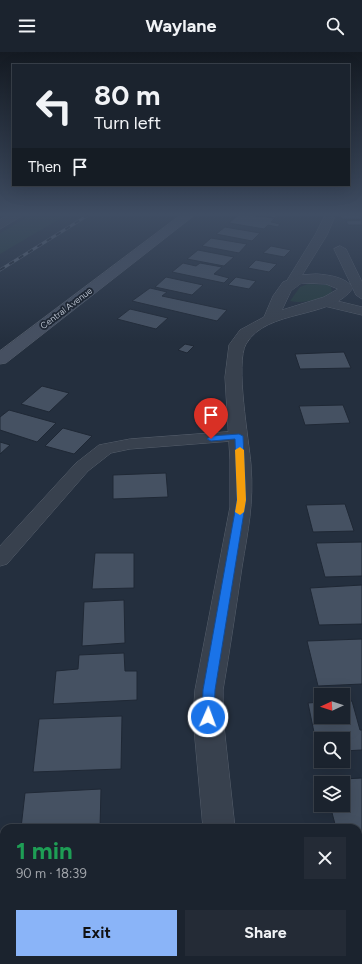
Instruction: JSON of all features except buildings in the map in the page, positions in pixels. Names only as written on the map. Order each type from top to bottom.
[{"type":"street","name":"Central Avenue","points":[[0,359],[134,257]]},
{"type":"street","points":[[219,824],[208,717],[209,690],[242,500],[234,369],[237,345],[245,334],[271,318],[341,296],[345,292],[346,288],[336,281],[328,279],[310,279],[292,282],[284,291],[271,318]]},
{"type":"lane","points":[[292,282],[308,257]]},
{"type":"lane","points":[[344,257],[362,295]]},
{"type":"lane","points":[[325,302],[347,306],[362,311]]},
{"type":"lane","points":[[0,559],[82,467],[105,449],[130,444],[239,436]]},
{"type":"green space","points":[[308,284],[328,285],[331,287],[332,292],[312,301],[290,301],[300,287]]},
{"type":"railway","points":[[0,270],[22,257]]},
{"type":"slow traffic","points":[[240,450],[242,500],[240,512]]},
{"type":"route","points":[[208,717],[209,690],[242,500],[239,436],[211,439]]}]
